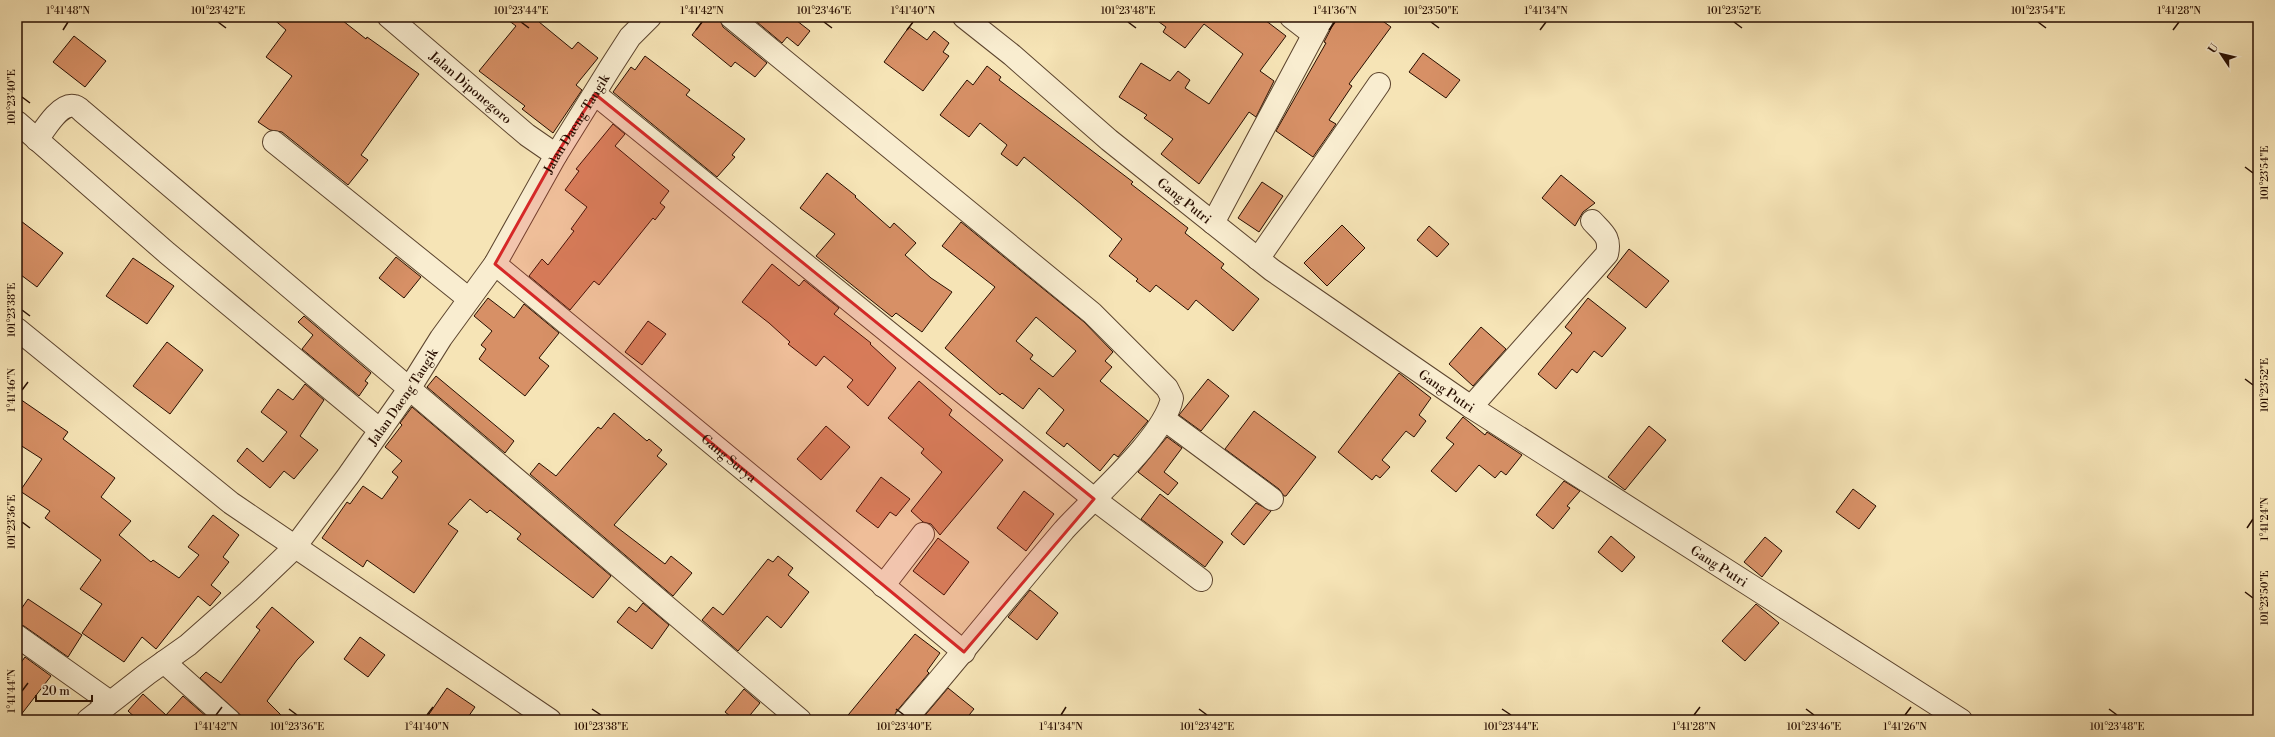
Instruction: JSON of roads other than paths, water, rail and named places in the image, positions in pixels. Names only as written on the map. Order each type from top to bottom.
[{"type":"street","name":"Jalan Diponegoro","points":[[389,17],[527,135],[556,155]]},
{"type":"street","name":"Jalan Daeng Taugik","points":[[88,720],[188,645],[248,592],[294,548],[380,430],[409,389],[441,338],[495,264],[556,155],[630,37],[650,17]]},
{"type":"street","points":[[731,17],[1092,313],[1167,388],[1172,398],[1164,420],[1125,467],[1065,530],[964,652],[905,720]]},
{"type":"street","name":"Gang Putri","points":[[964,17],[1012,55],[1109,140],[1258,259],[1471,407],[1961,720]]},
{"type":"street","points":[[1213,223],[1318,26],[1291,17]]},
{"type":"street","points":[[1258,259],[1379,84]]},
{"type":"street","points":[[595,94],[1094,499],[1201,580]]},
{"type":"street","points":[[37,140],[51,120],[67,106],[74,106],[82,111],[800,720]]},
{"type":"street","points":[[17,122],[167,253],[380,430]]},
{"type":"street","points":[[274,142],[469,299]]},
{"type":"street","points":[[1471,407],[1607,254],[1609,244],[1605,234],[1592,221]]},
{"type":"street","name":"Gang Surya","points":[[495,264],[964,652]]},
{"type":"street","points":[[17,329],[230,503],[294,548],[448,649],[550,720]]},
{"type":"street","points":[[1164,420],[1272,499]]},
{"type":"street","points":[[883,586],[923,534]]},
{"type":"street","points":[[17,636],[110,702]]},
{"type":"street","points":[[164,662],[229,720]]}]
